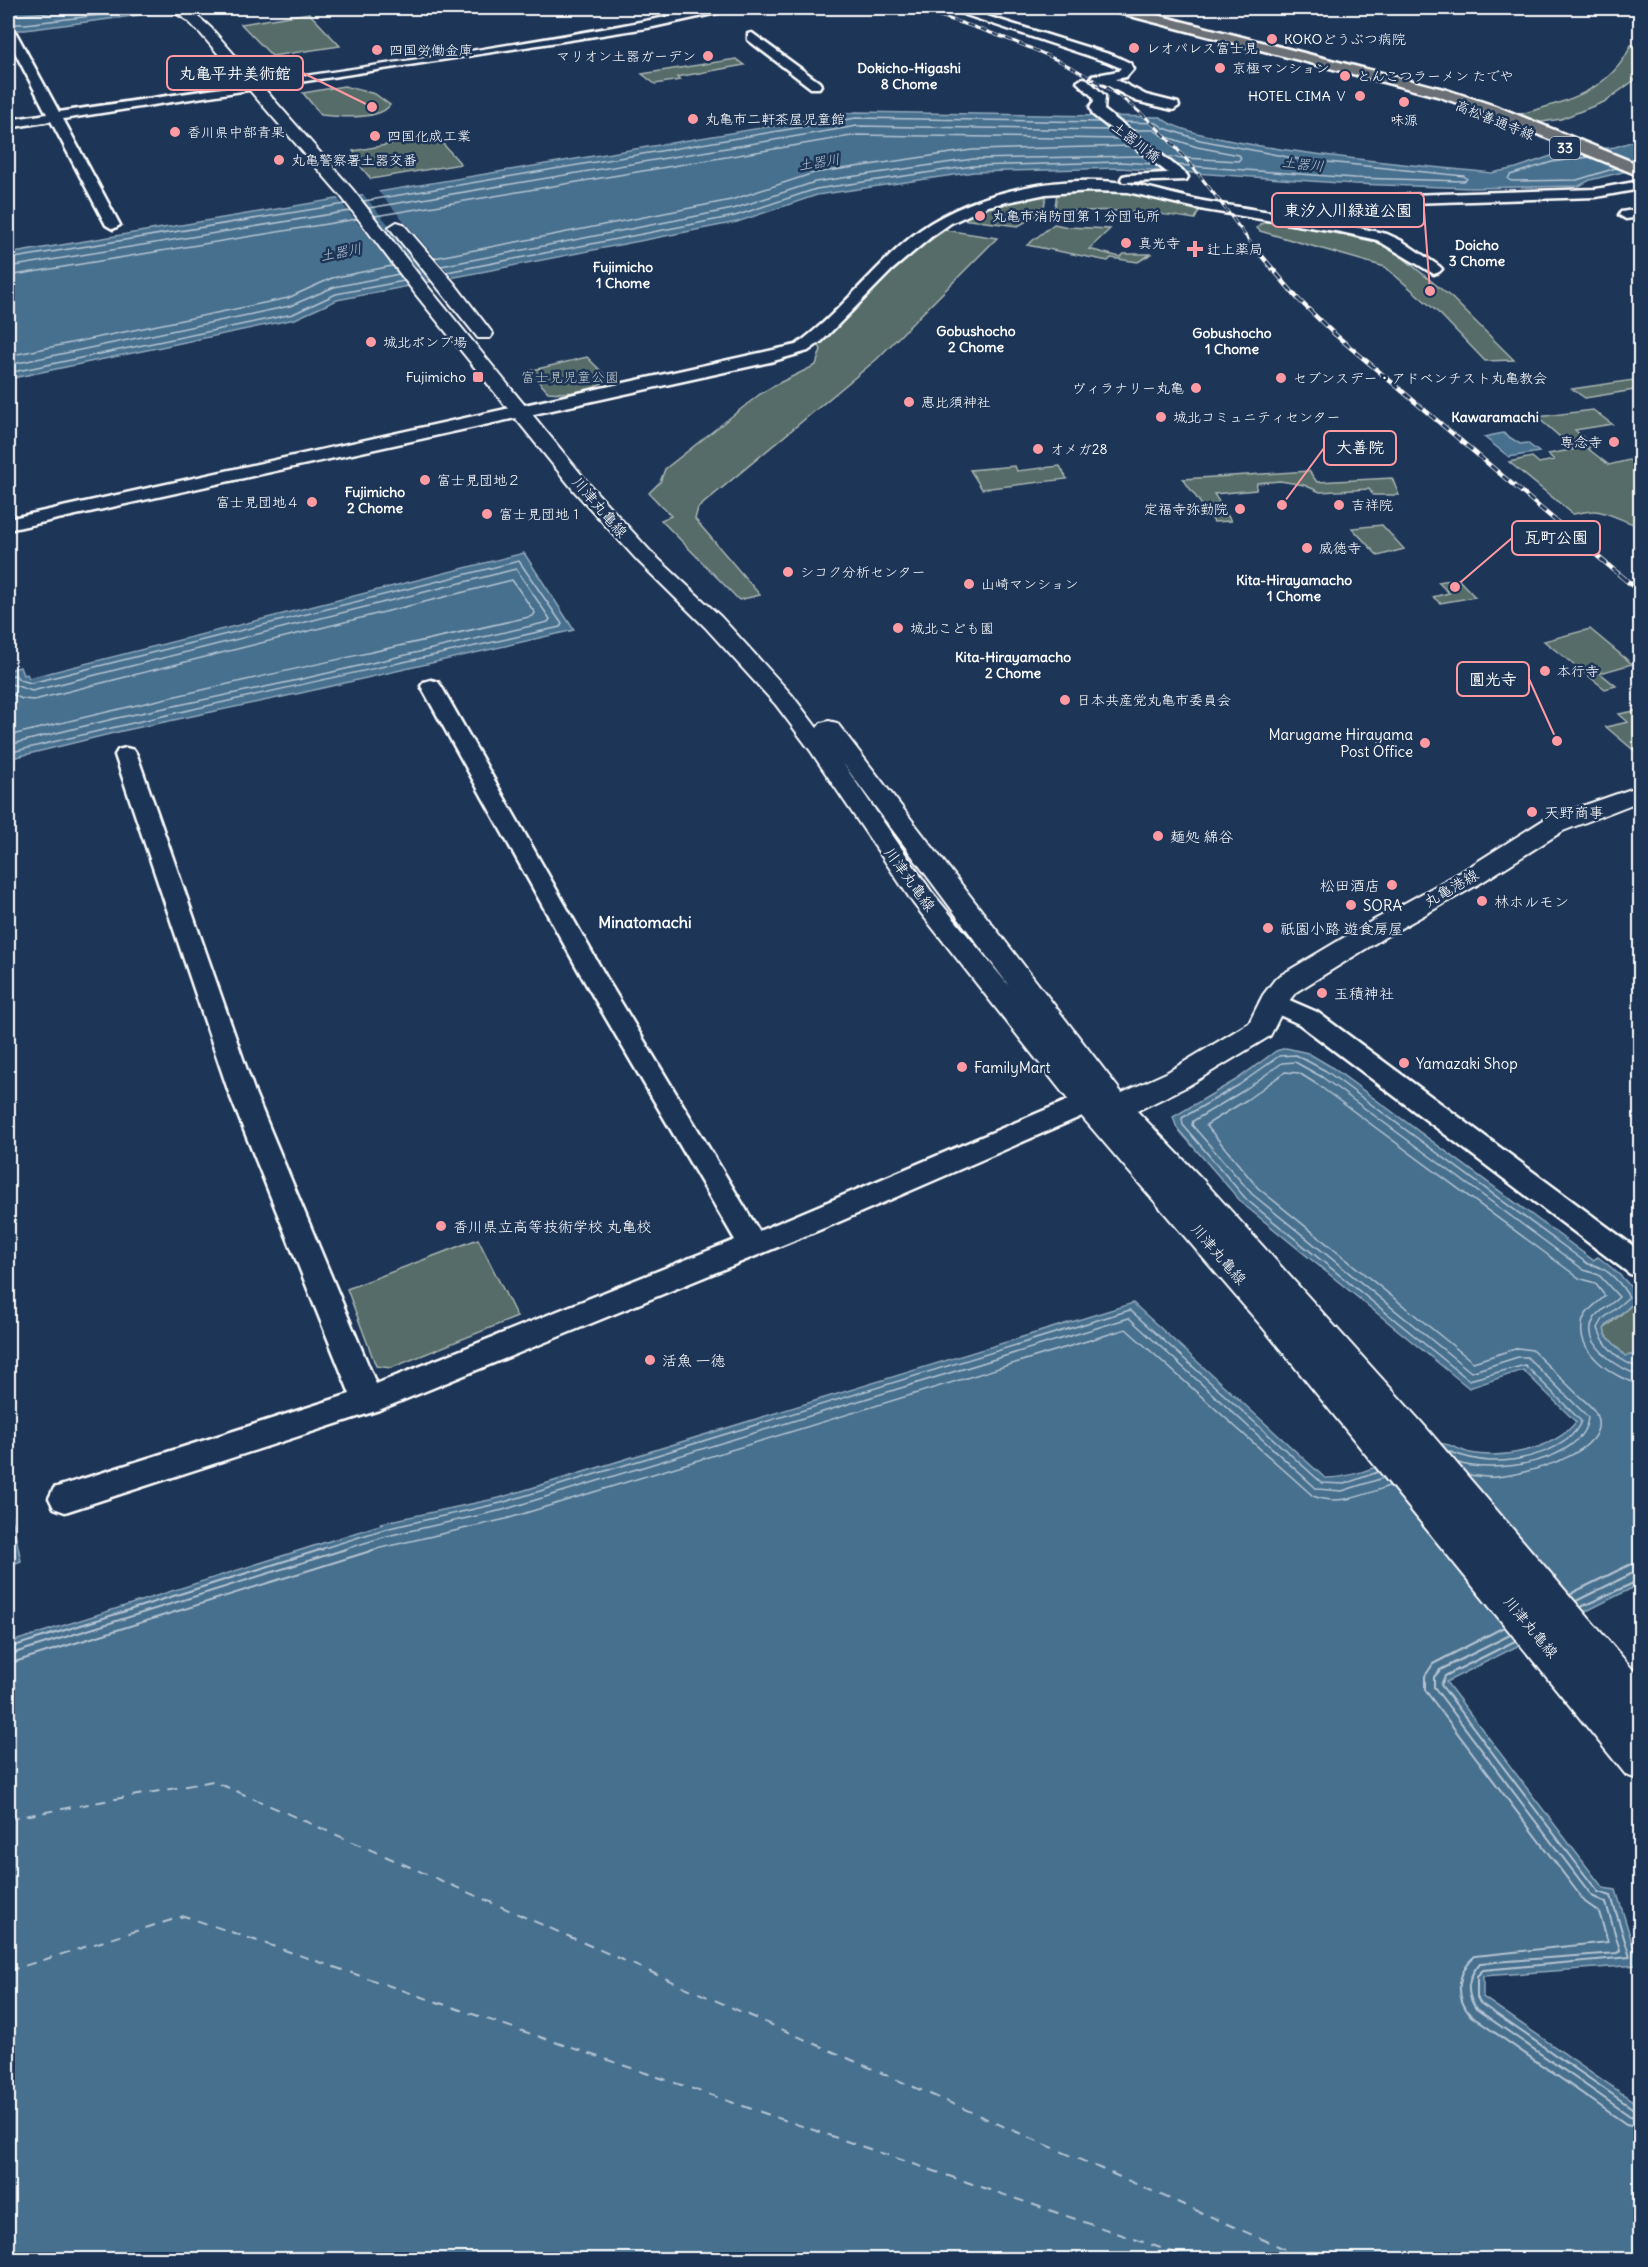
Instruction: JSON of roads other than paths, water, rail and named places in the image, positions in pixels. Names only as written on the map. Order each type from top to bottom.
[{"type":"main road","points":[[194,8],[215,20]]},
{"type":"main road","name":"高松善通寺線","points":[[1116,8],[1416,88],[1494,114],[1641,171]]},
{"type":"main road","name":"川津丸亀線","points":[[176,9],[192,17],[206,31],[252,85],[353,189]]},
{"type":"main road","name":"川津丸亀線","points":[[268,78],[353,189],[423,292],[529,402],[617,526],[713,622],[784,700],[922,897],[1287,1315],[1641,1761]]},
{"type":"main road","name":"高松善通寺線","points":[[1494,114],[1641,180]]},
{"type":"main road","points":[[388,216],[448,287],[498,353]]},
{"type":"main road","name":"丸亀港線","points":[[1103,1106],[1176,1080],[1260,1029],[1273,1002],[1287,985],[1470,878],[1554,825],[1641,793]]},
{"type":"main road","name":"川津丸亀線","points":[[1287,1315],[1410,1432],[1641,1707]]},
{"type":"street","points":[[8,122],[252,85],[268,78],[650,21],[713,8]]},
{"type":"street","points":[[268,78],[637,26],[726,8]]},
{"type":"street","points":[[951,8],[1111,58],[1126,66],[1122,74],[1103,78]]},
{"type":"street","points":[[10,33],[113,225]]},
{"type":"street","points":[[752,38],[815,85]]},
{"type":"street","points":[[1103,78],[1141,98],[1173,106]]},
{"type":"street","name":"土器川橋","points":[[1006,195],[1032,188],[1075,183],[1181,177],[1098,112],[1096,107],[1100,102],[1099,96],[1083,82],[1103,78]]},
{"type":"street","points":[[1335,227],[1354,209],[1378,200],[1596,193],[1641,185]]},
{"type":"street","points":[[8,525],[529,402],[802,348],[816,338],[892,262],[930,232],[965,209],[1006,195],[1088,188],[1126,188],[1216,208],[1266,214],[1382,237],[1397,244],[1434,269]]},
{"type":"street","points":[[431,686],[598,984],[752,1244]]},
{"type":"street","points":[[126,755],[242,1093],[368,1401]]},
{"type":"street","points":[[1273,1002],[1308,1018],[1641,1266]]},
{"type":"street","points":[[65,1498],[368,1401],[752,1244],[824,1216],[890,1197],[1103,1106]]},
{"type":"water","points":[[8,8],[194,8],[25,30],[8,30]]},
{"type":"water","name":"土器川","points":[[856,112],[1161,117],[1180,128],[1216,138],[1263,146],[1370,161],[1491,173],[1516,168],[1551,156],[1615,147],[1640,139],[1640,168],[1590,180],[1579,186],[1472,188],[1354,184],[1120,168],[974,172],[817,195],[737,222],[337,300],[295,319],[8,379],[8,254]]},
{"type":"water","points":[[1503,433],[1520,444],[1527,443],[1539,452],[1509,457],[1484,437]]},
{"type":"water","points":[[524,553],[574,630],[301,693],[122,731],[8,759],[8,670],[20,667],[23,675],[27,674],[29,678]]},
{"type":"water","points":[[1286,1048],[1308,1053],[1330,1066],[1593,1260],[1598,1257],[1625,1280],[1636,1296],[1630,1306],[1604,1329],[1606,1335],[1625,1356],[1632,1355],[1640,1364],[1640,1584],[1446,1682],[1603,1888],[1616,1890],[1639,1965],[1483,1976],[1483,1997],[1640,2106],[1640,2259],[8,2259],[8,1643],[383,1524],[381,1523],[499,1498],[1133,1303],[1325,1478],[1369,1470],[1439,1444],[1447,1444],[1470,1453],[1497,1455],[1541,1446],[1566,1432],[1576,1422],[1523,1370],[1469,1388],[1243,1204],[1177,1128],[1173,1117],[1236,1080],[1276,1051]]},
{"type":"water","points":[[8,1498],[21,1561],[8,1566]]},
{"type":"railway","points":[[913,8],[1010,40],[1042,53],[1103,85],[1156,127],[1183,156],[1257,251]]},
{"type":"railway","points":[[1256,249],[1298,299],[1331,331],[1621,576]]},
{"type":"railway","points":[[1619,574],[1640,592]]},
{"type":"place","name":"KOKOどうぶつ病院","points":[[1272,39]]},
{"type":"place","name":"レオパレス富士見","points":[[1134,48]]},
{"type":"place","name":"四国労働金庫","points":[[377,50]]},
{"type":"place","name":"マリオン土器ガーデン","points":[[708,56]]},
{"type":"place","name":"京極マンション","points":[[1220,68]]},
{"type":"place","name":"とんこつラーメン たでや","points":[[1345,76]]},
{"type":"place","name":"HOTEL CIMA Ⅴ","points":[[1360,96]]},
{"type":"place","name":"味源","points":[[1404,102]]},
{"type":"place","name":"丸亀平井美術館","points":[[372,107]]},
{"type":"place","name":"丸亀市二軒茶屋児童館","points":[[693,119]]},
{"type":"place","name":"香川県中部青果","points":[[175,132]]},
{"type":"place","name":"四国化成工業","points":[[375,136]]},
{"type":"place","name":"丸亀警察署土器交番","points":[[279,160]]},
{"type":"place","name":"丸亀市消防団第１分団屯所","points":[[980,216]]},
{"type":"place","name":"真光寺","points":[[1126,243]]},
{"type":"place","name":"辻上薬局","points":[[1195,249]]},
{"type":"place","name":"東汐入川緑道公園","points":[[1430,291]]},
{"type":"place","name":"城北ポンプ場","points":[[371,342]]},
{"type":"place","name":"Fujimicho","points":[[478,377]]},
{"type":"place","name":"セブンスデー・アドベンチスト丸亀教会","points":[[1281,378]]},
{"type":"place","name":"ヴィラナリー丸亀","points":[[1196,388]]},
{"type":"place","name":"恵比須神社","points":[[909,402]]},
{"type":"place","name":"城北コミュニティセンター","points":[[1161,417]]},
{"type":"place","name":"専念寺","points":[[1614,442]]},
{"type":"place","name":"オメガ28","points":[[1038,449]]},
{"type":"place","name":"富士見団地２","points":[[425,480]]},
{"type":"place","name":"富士見団地４","points":[[312,502]]},
{"type":"place","name":"大善院","points":[[1282,505]]},
{"type":"place","name":"吉祥院","points":[[1339,505]]},
{"type":"place","name":"定福寺弥勤院","points":[[1240,509]]},
{"type":"place","name":"富士見団地１","points":[[487,514]]},
{"type":"place","name":"威徳寺","points":[[1307,548]]},
{"type":"place","name":"シコク分析センター","points":[[788,572]]},
{"type":"place","name":"山崎マンション","points":[[969,584]]},
{"type":"place","name":"瓦町公園","points":[[1455,587]]},
{"type":"place","name":"城北こども園","points":[[898,628]]},
{"type":"place","name":"本行寺","points":[[1545,671]]},
{"type":"place","name":"日本共産党丸亀市委員会","points":[[1065,700]]},
{"type":"place","name":"圓光寺","points":[[1557,741]]},
{"type":"place","name":"Marugame Hirayama Post Office","points":[[1425,743]]},
{"type":"place","name":"天野商事","points":[[1532,812]]},
{"type":"place","name":"麺処 綿谷","points":[[1158,836]]},
{"type":"place","name":"松田酒店","points":[[1392,885]]},
{"type":"place","name":"林ホルモン","points":[[1482,901]]},
{"type":"place","name":"SORA","points":[[1351,905]]},
{"type":"place","name":"祇園小路 遊食房屋","points":[[1268,928]]},
{"type":"place","name":"玉積神社","points":[[1322,993]]},
{"type":"place","name":"Yamazaki Shop","points":[[1404,1063]]},
{"type":"place","name":"FamilyMart","points":[[962,1067]]},
{"type":"place","name":"香川県立高等技術学校 丸亀校","points":[[441,1226]]},
{"type":"place","name":"活魚 一徳","points":[[650,1360]]},
{"type":"district","name":"Dokicho-Higashi 8 Chome","points":[[909,76]]},
{"type":"district","name":"Doicho 3 Chome","points":[[1477,254]]},
{"type":"district","name":"Fujimicho 1 Chome","points":[[623,276]]},
{"type":"district","name":"Gobushocho 2 Chome","points":[[976,340]]},
{"type":"district","name":"Gobushocho 1 Chome","points":[[1232,342]]},
{"type":"district","name":"Kawaramachi","points":[[1495,417]]},
{"type":"district","name":"Fujimicho 2 Chome","points":[[375,500]]},
{"type":"district","name":"Kita-Hirayamacho 1 Chome","points":[[1294,588]]},
{"type":"district","name":"Kita-Hirayamacho 2 Chome","points":[[1013,666]]},
{"type":"district","name":"Minatomachi","points":[[645,922]]},
{"type":"park label","name":"富士見児童公園","points":[[570,377]]}]
